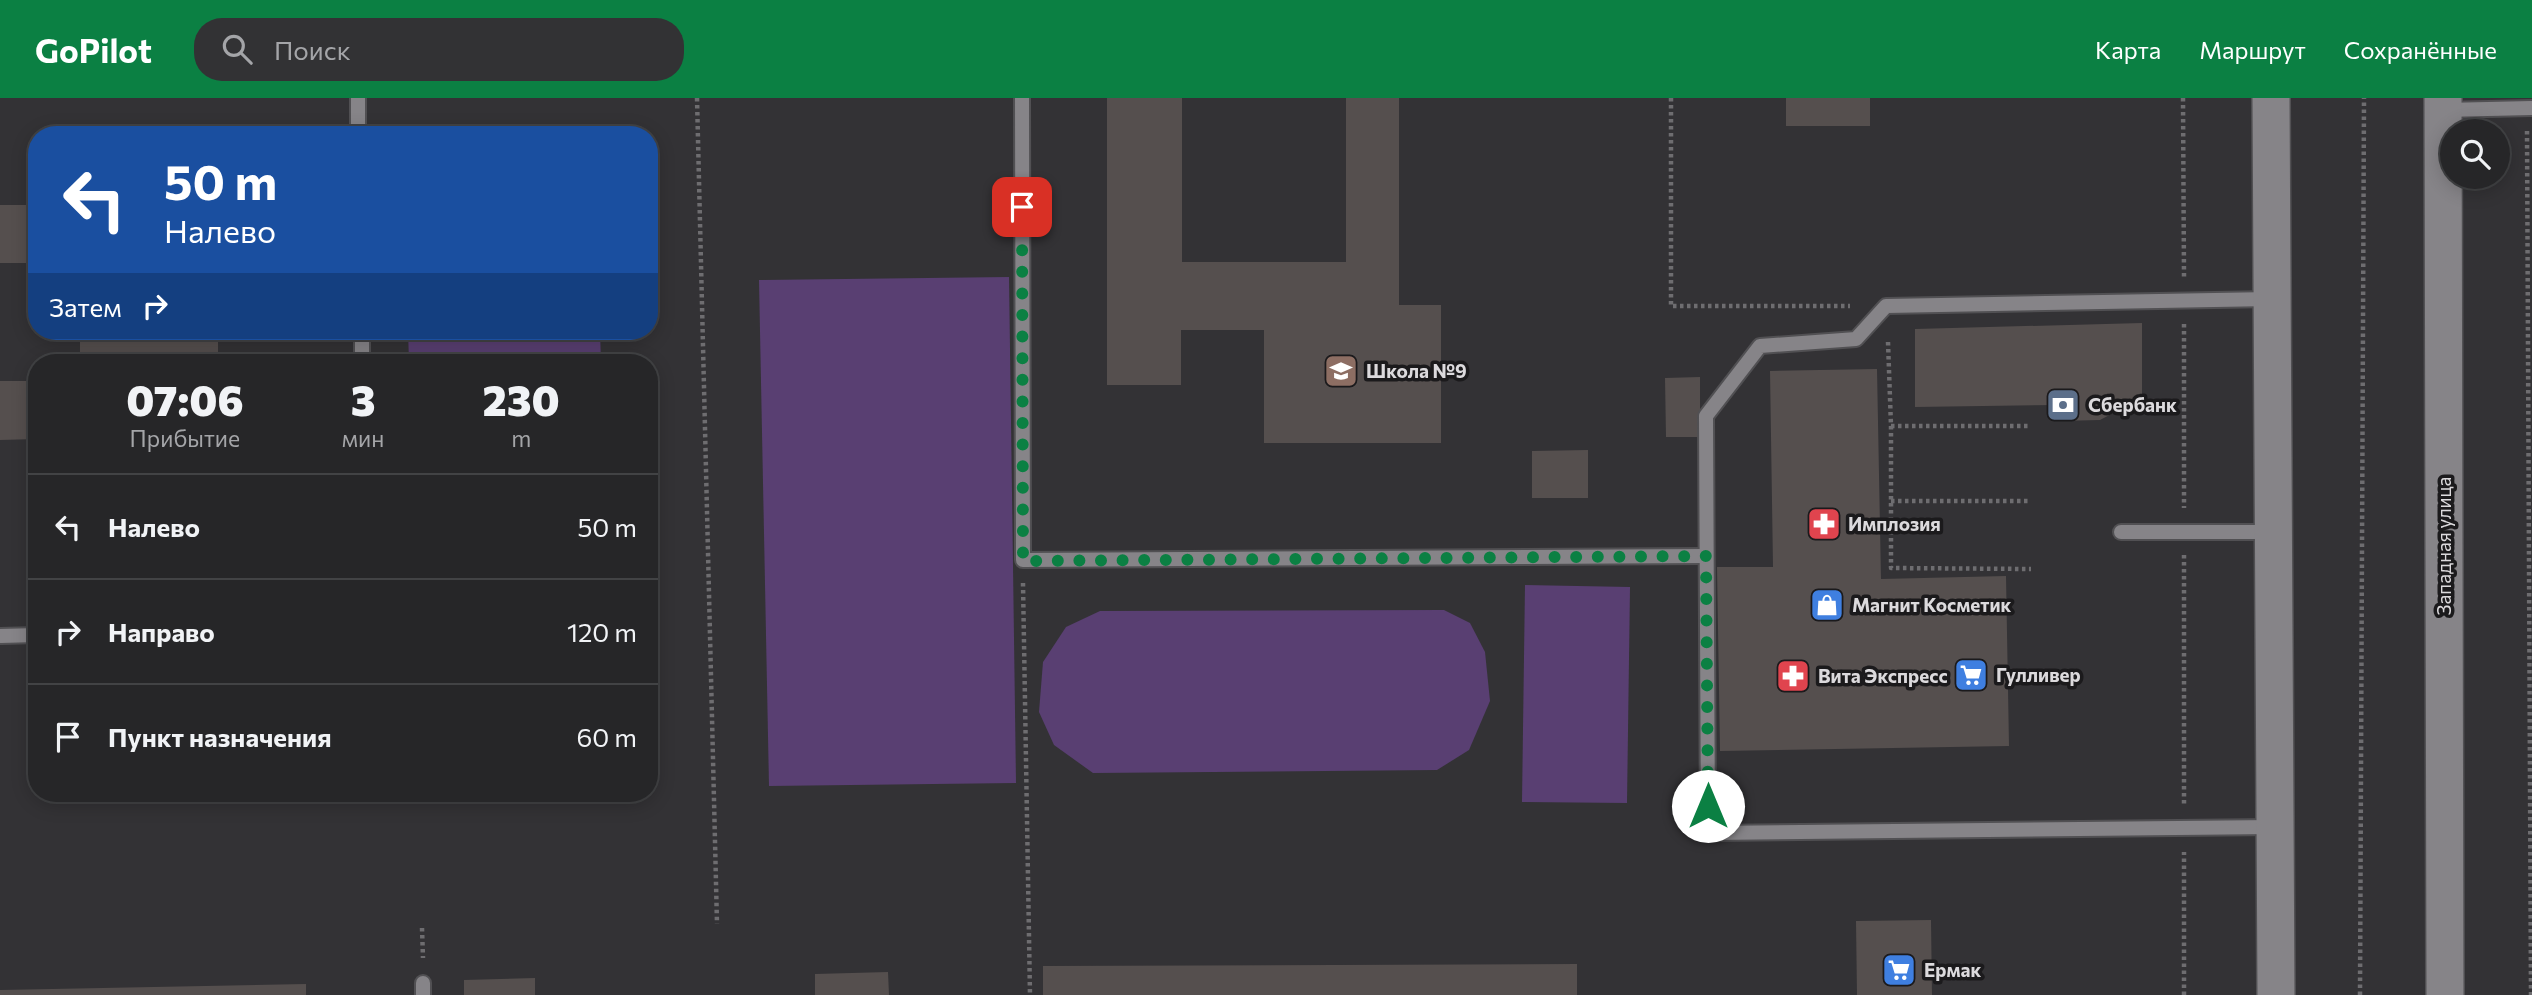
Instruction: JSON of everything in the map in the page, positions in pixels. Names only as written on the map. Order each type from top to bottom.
[{"type":"street","points":[[2272,98],[2276,995]]},
{"type":"street","name":"Западная улица","points":[[2443,104],[2445,995]]},
{"type":"lane","points":[[358,98],[358,126]]},
{"type":"lane","points":[[1022,98],[1023,561],[1706,556]]},
{"type":"lane","points":[[2443,104],[2530,108]]},
{"type":"lane","points":[[2272,299],[1886,306],[1856,339],[1760,346],[1706,416],[1706,556],[1708,833],[2274,827]]},
{"type":"lane","points":[[2121,532],[2273,532]]},
{"type":"lane","points":[[0,636],[28,635]]},
{"type":"path","points":[[697,98],[717,923]]},
{"type":"path","points":[[1671,98],[1671,306],[1886,306],[1891,426],[1891,568],[2031,569]]},
{"type":"path","points":[[2360,995],[2364,98]]},
{"type":"path","points":[[2530,108],[2531,995]]},
{"type":"path","points":[[1891,426],[2030,426]]},
{"type":"path","points":[[1891,501],[2031,501]]},
{"type":"path","points":[[1023,561],[1030,995]]},
{"type":"shaded area","points":[[1009,277],[1016,783],[769,786],[759,280]]},
{"type":"shaded area","points":[[408,340],[600,340],[601,354],[409,354]]},
{"type":"shaded area","points":[[1525,585],[1630,587],[1627,803],[1522,802]]},
{"type":"shaded area","points":[[1444,610],[1470,623],[1485,652],[1490,701],[1469,750],[1437,770],[1093,773],[1054,745],[1039,712],[1043,662],[1066,627],[1100,611]]},
{"type":"building","points":[[1107,98],[1182,98],[1182,262],[1346,262],[1346,98],[1399,98],[1399,305],[1441,305],[1441,443],[1264,443],[1264,330],[1181,330],[1181,385],[1107,385]]},
{"type":"building","points":[[1786,98],[1870,98],[1870,126],[1786,126]]},
{"type":"building","points":[[0,205],[28,205],[28,263],[0,263]]},
{"type":"building","points":[[2142,323],[2142,398],[2100,420],[2059,421],[2058,405],[1915,407],[1915,329]]},
{"type":"building","points":[[80,340],[218,340],[218,354],[80,354]]},
{"type":"building","points":[[1877,369],[1881,579],[2006,576],[2009,746],[1720,751],[1717,567],[1773,567],[1770,371]]},
{"type":"building","points":[[1700,377],[1700,437],[1666,437],[1665,378]]},
{"type":"building","points":[[0,381],[28,381],[28,439],[0,440]]},
{"type":"building","points":[[1588,450],[1588,498],[1532,498],[1532,451]]},
{"type":"building","points":[[1931,920],[1932,995],[1857,995],[1856,921]]},
{"type":"building","points":[[1577,964],[1577,995],[1043,995],[1043,966]]},
{"type":"building","points":[[888,972],[889,995],[815,995],[815,974]]},
{"type":"building","points":[[535,978],[535,995],[464,995],[464,980]]},
{"type":"building","points":[[306,984],[306,995],[0,995],[0,990]]},
{"type":"place","name":"Школа №9","points":[[1341,371]]},
{"type":"place","name":"Сбербанк","points":[[2063,405]]},
{"type":"place","name":"Имплозия","points":[[1824,524]]},
{"type":"place","name":"Магнит Косметик","points":[[1827,605]]},
{"type":"place","name":"Гулливер","points":[[1971,675]]},
{"type":"place","name":"Вита Экспресс","points":[[1793,676]]},
{"type":"place","name":"Ермак","points":[[1899,970]]},
{"type":"route","points":[[1022,207],[1023,561],[1706,556],[1708,806]]}]
